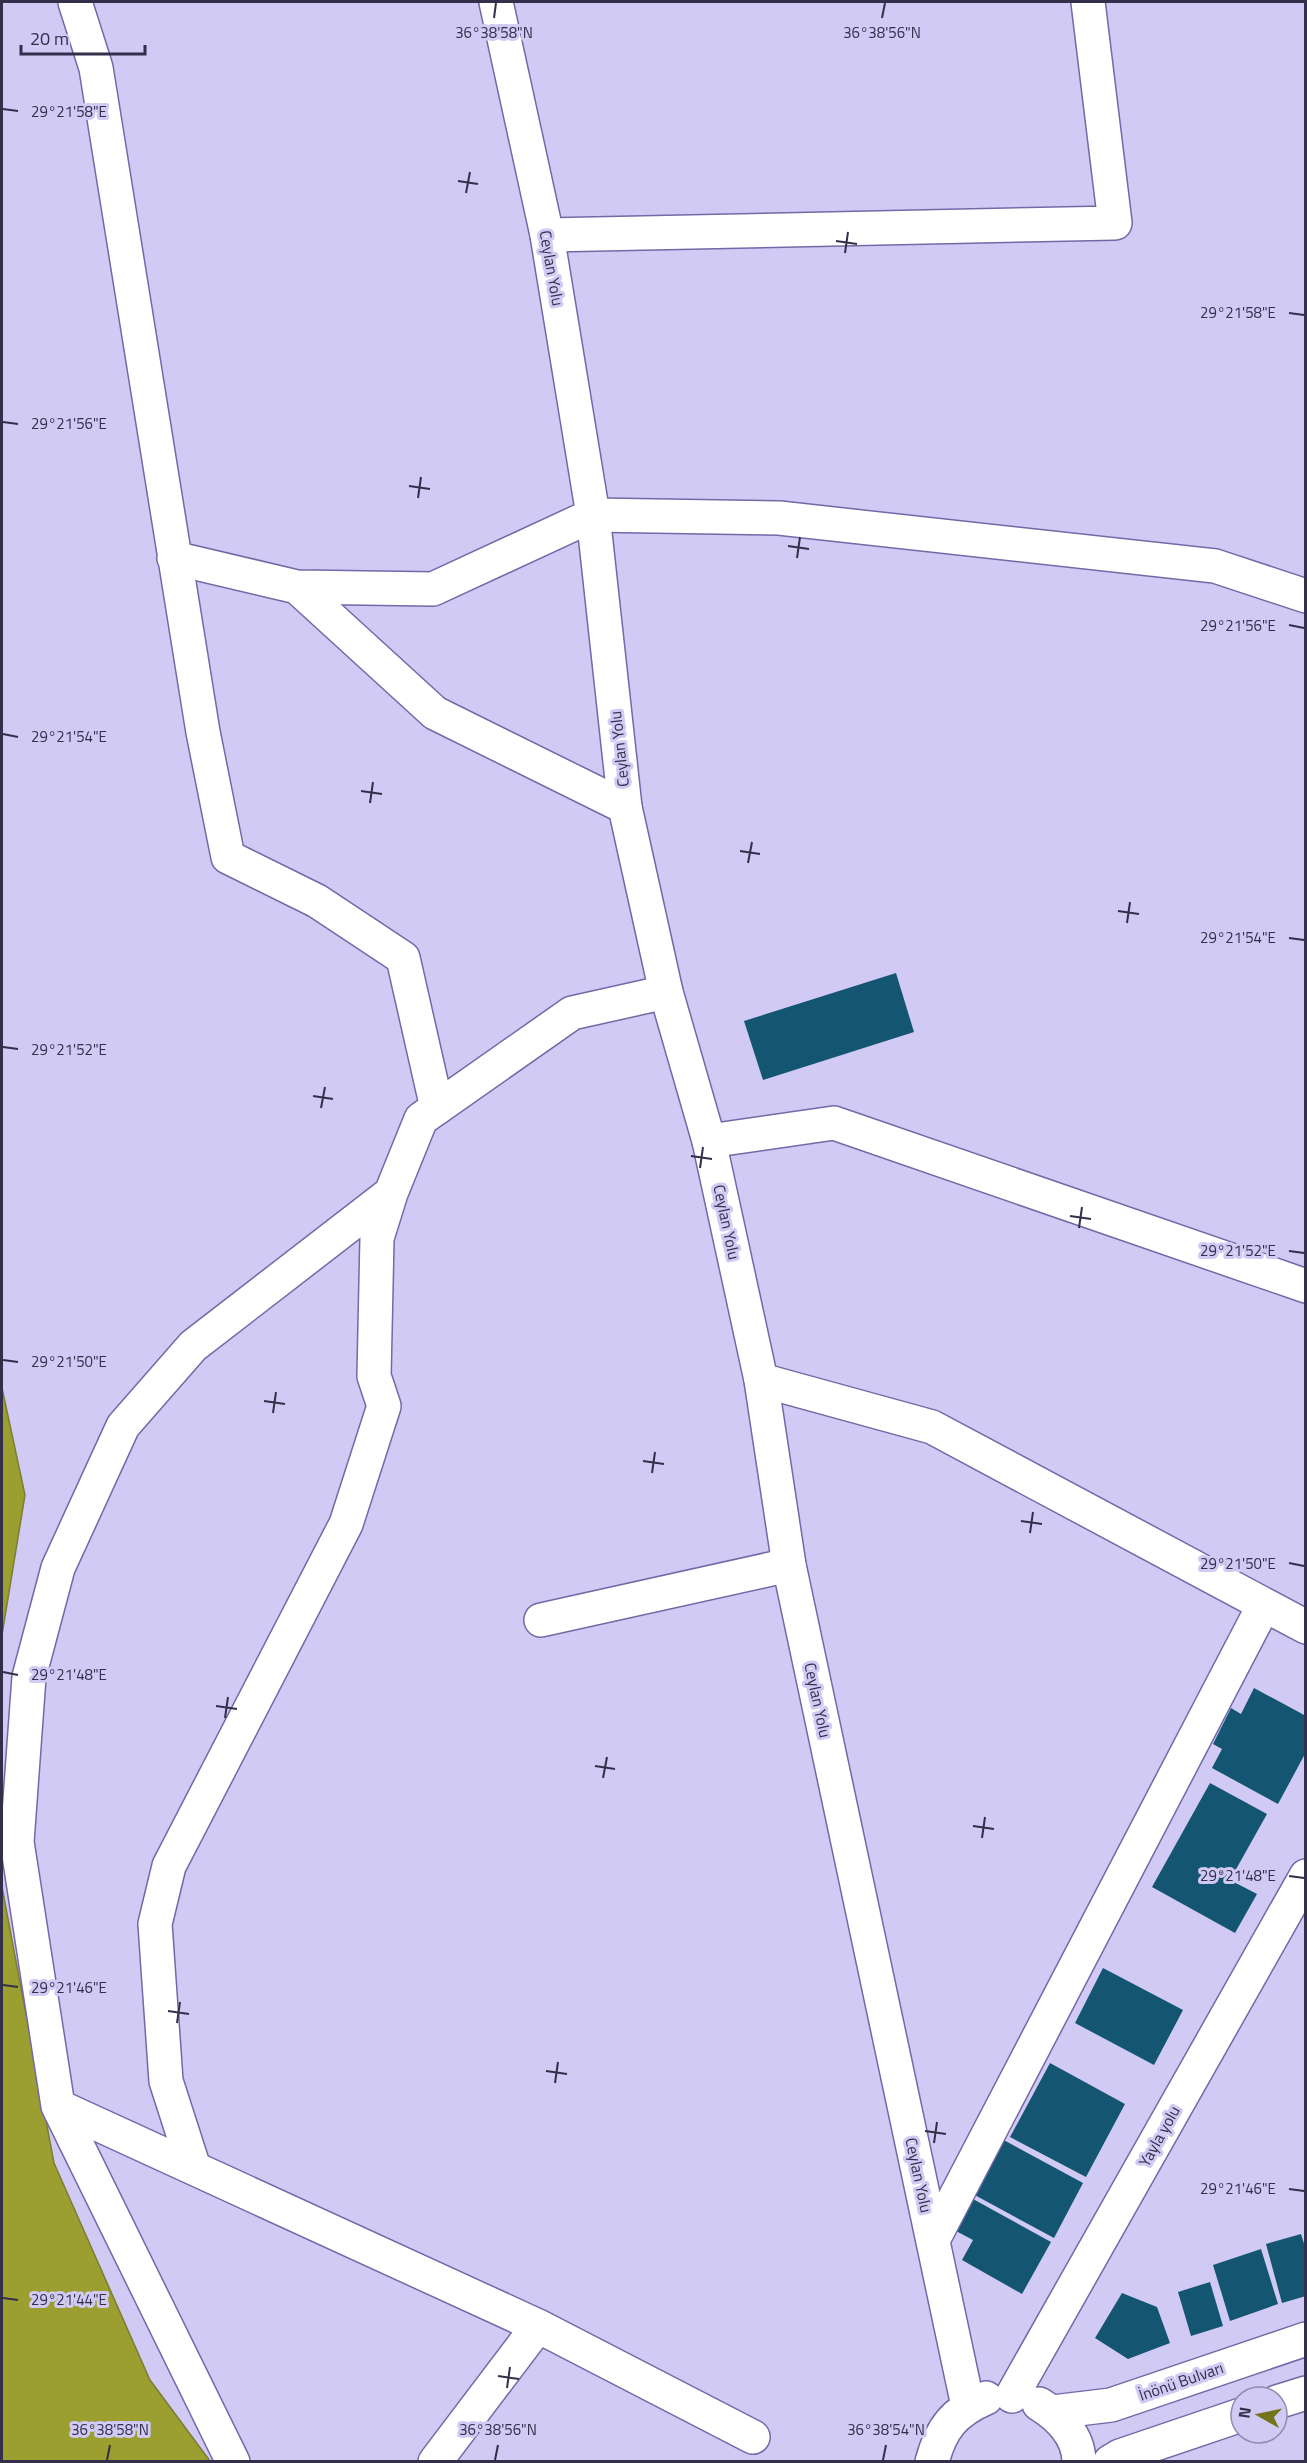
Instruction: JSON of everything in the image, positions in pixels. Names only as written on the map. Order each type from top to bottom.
[{"type":"street","points":[[75,2],[96,68],[203,732],[228,857],[317,901],[403,958],[437,1108]]},
{"type":"street","name":"Ceylan Yolu","points":[[496,2],[547,235],[593,515],[625,807],[666,992],[709,1141],[761,1380],[789,1565],[968,2406]]},
{"type":"street","points":[[547,235],[1115,223],[1088,2]]},
{"type":"street","points":[[174,558],[297,587],[433,589],[593,515],[779,518],[1215,566],[1305,596]]},
{"type":"street","points":[[297,587],[435,713],[625,807]]},
{"type":"street","points":[[194,2168],[166,2081],[155,1924],[169,1866],[346,1524],[384,1406],[374,1376],[377,1238],[391,1193],[421,1119],[572,1013],[666,992]]},
{"type":"street","points":[[709,1141],[834,1123],[1305,1286]]},
{"type":"street","points":[[233,2462],[58,2106],[17,1842],[29,1677],[58,1568],[123,1426],[193,1346],[391,1193]]},
{"type":"street","points":[[761,1380],[932,1427],[1305,1627]]},
{"type":"street","points":[[541,1620],[789,1565]]},
{"type":"street","points":[[933,2240],[1264,1605]]},
{"type":"street","name":"Yayla yolu","points":[[1012,2396],[1305,1875]]},
{"type":"street","points":[[58,2106],[538,2326],[753,2437]]},
{"type":"street","points":[[435,2462],[538,2326]]},
{"type":"street","name":"İnönü Bulvarı","points":[[1053,2412],[1111,2405],[1305,2339]]},
{"type":"street","points":[[1289,2398],[1305,2393]]},
{"type":"street","points":[[932,2462],[938,2440],[951,2421],[968,2406],[989,2397],[1012,2396],[1034,2400],[1053,2412],[1070,2432],[1079,2462]]},
{"type":"street","points":[[1110,2462],[1120,2456],[1229,2419]]},
{"type":"shaded area","points":[[2,1388],[25,1495],[2,1635]]},
{"type":"shaded area","points":[[2,1887],[54,2163],[150,2380],[210,2461],[2,2461]]},
{"type":"building","points":[[896,973],[914,1032],[763,1080],[744,1021]]},
{"type":"building","points":[[1254,1688],[1306,1716],[1306,1752],[1278,1804],[1212,1768],[1222,1749],[1213,1744],[1231,1708],[1241,1714]]},
{"type":"building","points":[[1210,1783],[1267,1814],[1230,1880],[1257,1894],[1235,1933],[1152,1887]]},
{"type":"building","points":[[1103,1968],[1183,2010],[1154,2065],[1075,2023]]},
{"type":"building","points":[[1050,2063],[1125,2104],[1086,2177],[1010,2137]]},
{"type":"building","points":[[1000,2138],[1083,2183],[1054,2238],[971,2193]]},
{"type":"building","points":[[973,2199],[1051,2242],[1022,2294],[962,2260],[973,2240],[956,2231]]},
{"type":"building","points":[[1301,2234],[1306,2250],[1306,2296],[1282,2303],[1266,2244]]},
{"type":"building","points":[[1261,2249],[1278,2304],[1230,2321],[1213,2265]]},
{"type":"building","points":[[1210,2282],[1223,2326],[1191,2336],[1178,2292]]},
{"type":"building","points":[[1122,2293],[1157,2307],[1170,2343],[1128,2359],[1095,2338]]}]
